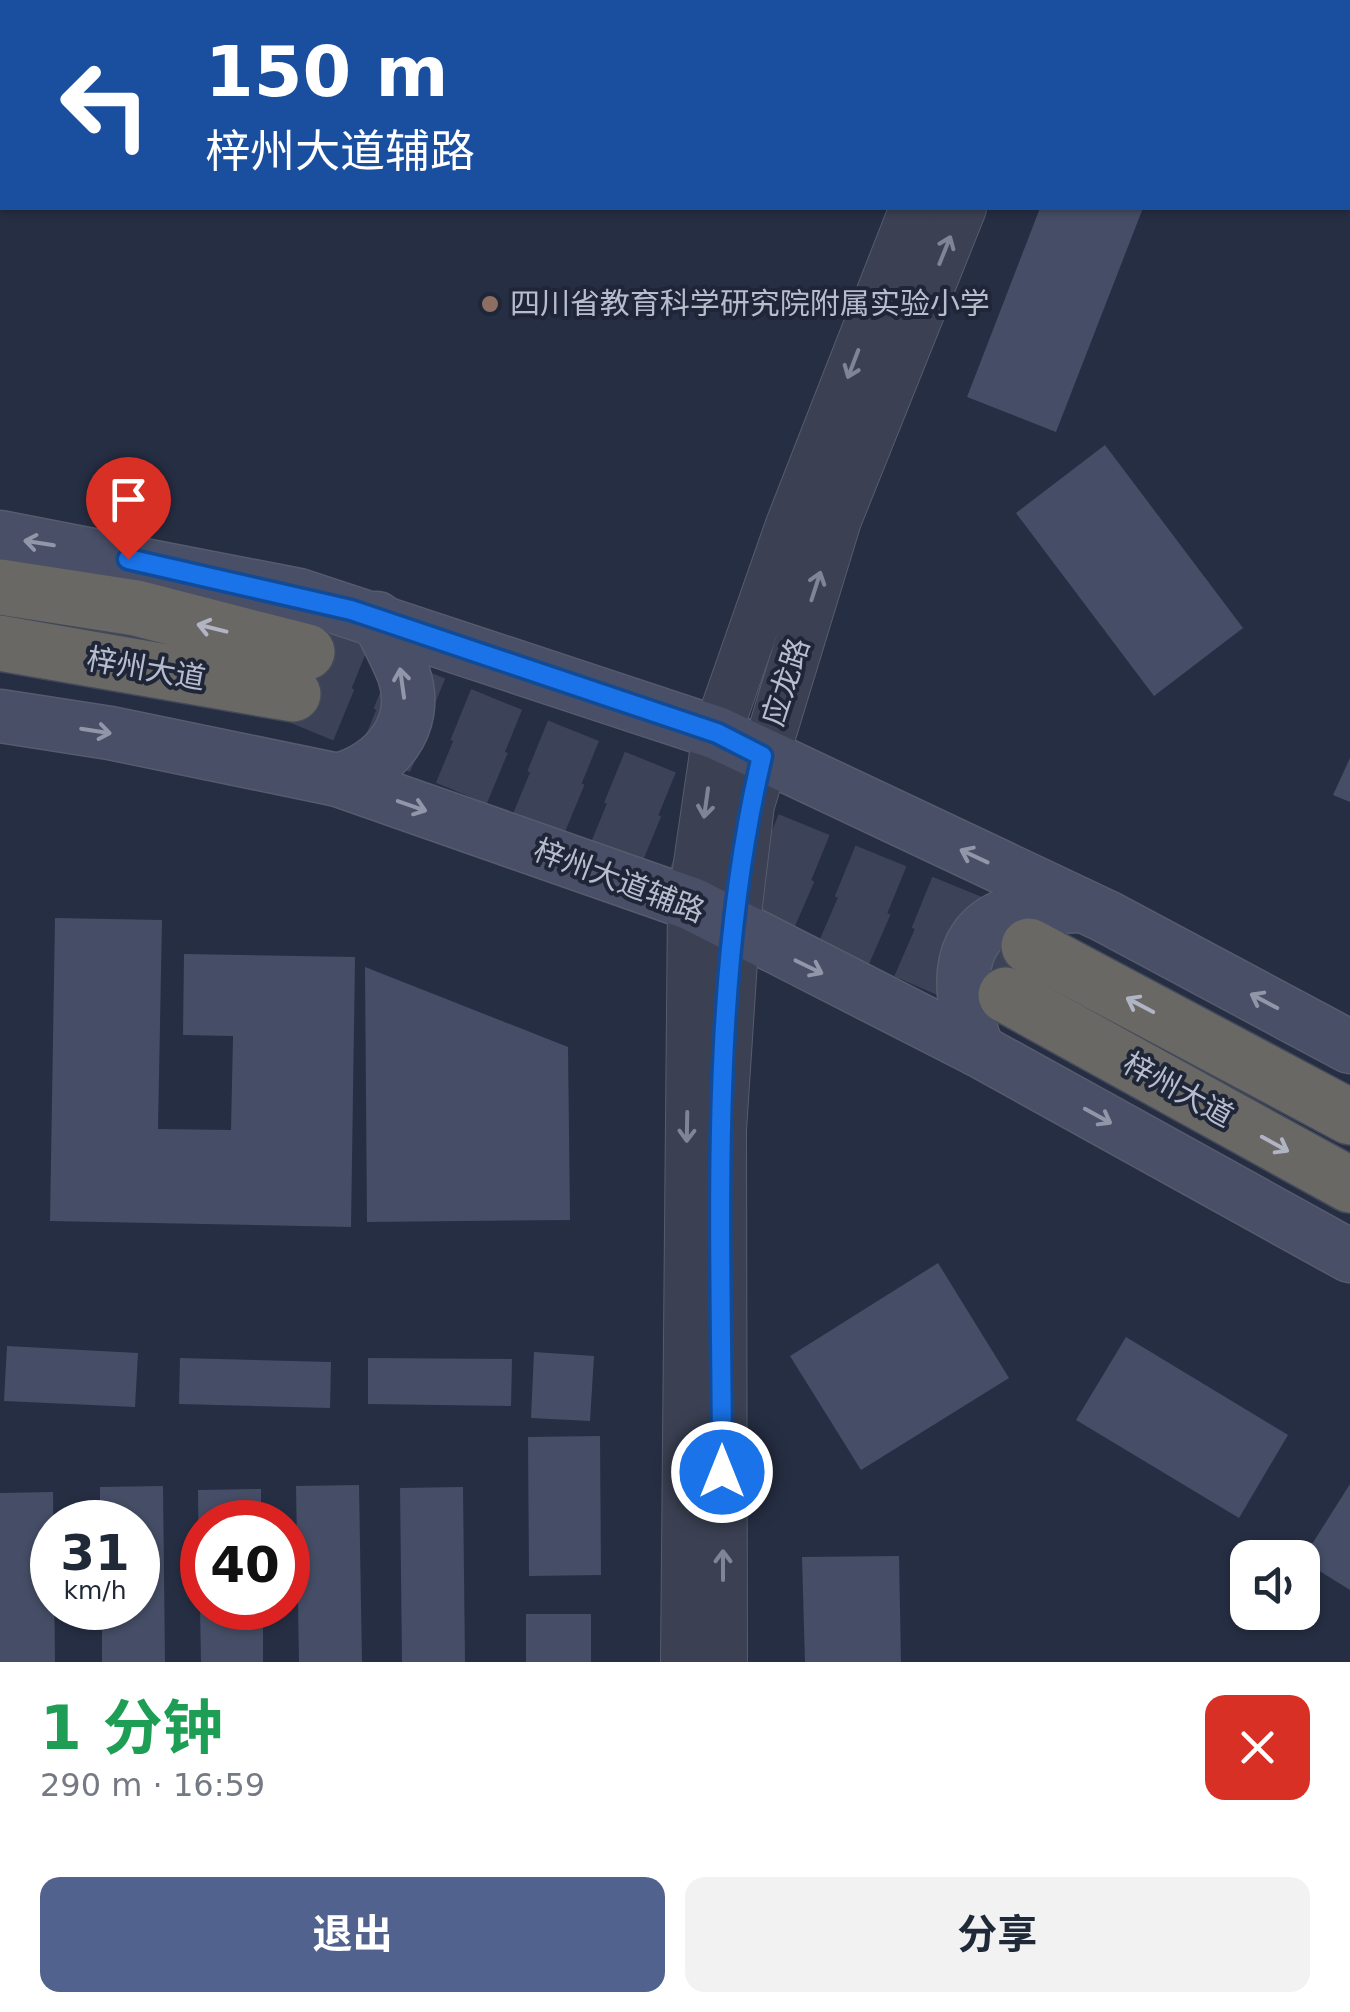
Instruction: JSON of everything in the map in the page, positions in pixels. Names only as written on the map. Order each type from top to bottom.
[{"type":"highway","name":"梓州大道","points":[[0,587],[136,608],[300,673],[0,643]]},
{"type":"highway","name":"梓州大道","points":[[1030,946],[1350,1117]]},
{"type":"highway","name":"梓州大道","points":[[1006,995],[1350,1185]]},
{"type":"main road","points":[[0,537],[299,596],[377,618],[739,745],[1080,906],[1350,1047]]},
{"type":"main road","points":[[338,780],[366,772],[385,758],[404,723],[405,678],[377,618]]},
{"type":"main road","name":"梓州大道辅路","points":[[0,716],[110,732],[338,780],[713,917],[978,1050],[1350,1256]]},
{"type":"main road","points":[[978,1050],[964,1013],[962,988],[965,958],[977,940],[1005,915],[1080,906]]},
{"type":"street","name":"应龙路","points":[[685,1662],[713,917],[750,805],[739,745],[790,524],[913,210]]},
{"type":"street","name":"应龙路","points":[[739,745],[838,520],[961,210]]},
{"type":"street","name":"应龙路","points":[[713,917],[722,1130],[723,1662]]},
{"type":"building","points":[[1039,210],[1142,210],[1056,432],[967,397]]},
{"type":"building","points":[[1105,445],[1243,628],[1154,696],[1016,513]]},
{"type":"building","points":[[1350,758],[1350,802],[1333,795]]},
{"type":"building","points":[[55,918],[162,920],[158,1129],[231,1130],[233,1036],[183,1035],[184,954],[355,957],[351,1227],[50,1221]]},
{"type":"building","points":[[365,967],[568,1047],[570,1220],[367,1222]]},
{"type":"building","points":[[938,1263],[1009,1378],[861,1470],[790,1356]]},
{"type":"building","points":[[1126,1337],[1288,1435],[1239,1518],[1076,1420]]},
{"type":"building","points":[[7,1346],[138,1353],[135,1407],[4,1401]]},
{"type":"building","points":[[534,1352],[594,1356],[590,1421],[531,1418]]},
{"type":"building","points":[[180,1358],[331,1362],[330,1408],[179,1404]]},
{"type":"building","points":[[368,1358],[512,1359],[511,1406],[368,1404]]},
{"type":"building","points":[[600,1436],[601,1575],[529,1576],[528,1437]]},
{"type":"building","points":[[1350,1484],[1350,1590],[1320,1571],[1320,1540],[1315,1540]]},
{"type":"building","points":[[359,1485],[362,1662],[299,1662],[298,1630],[310,1630],[310,1500],[296,1500],[296,1486]]},
{"type":"building","points":[[163,1486],[165,1662],[102,1662],[102,1630],[160,1630],[160,1500],[100,1500],[100,1487]]},
{"type":"building","points":[[463,1487],[465,1662],[402,1662],[400,1488]]},
{"type":"building","points":[[261,1489],[261,1500],[198,1500],[198,1490]]},
{"type":"building","points":[[53,1492],[53,1500],[30,1500],[30,1630],[55,1630],[55,1662],[0,1662],[0,1493]]},
{"type":"building","points":[[899,1556],[901,1662],[805,1662],[802,1557]]},
{"type":"building","points":[[526,1614],[591,1614],[591,1662],[526,1662]]},
{"type":"building","points":[[200,1630],[263,1630],[263,1662],[201,1662]]},
{"type":"tunnel","points":[[307,652],[1027,945]]},
{"type":"tunnel","points":[[293,694],[724,872],[1004,994]]},
{"type":"place","name":"四川省教育科学研究院附属实验小学","points":[[490,304]]},
{"type":"route","points":[[128,559],[299,596],[377,618],[717,733],[762,756],[750,805],[735,930],[722,1130],[722,1472]]}]
